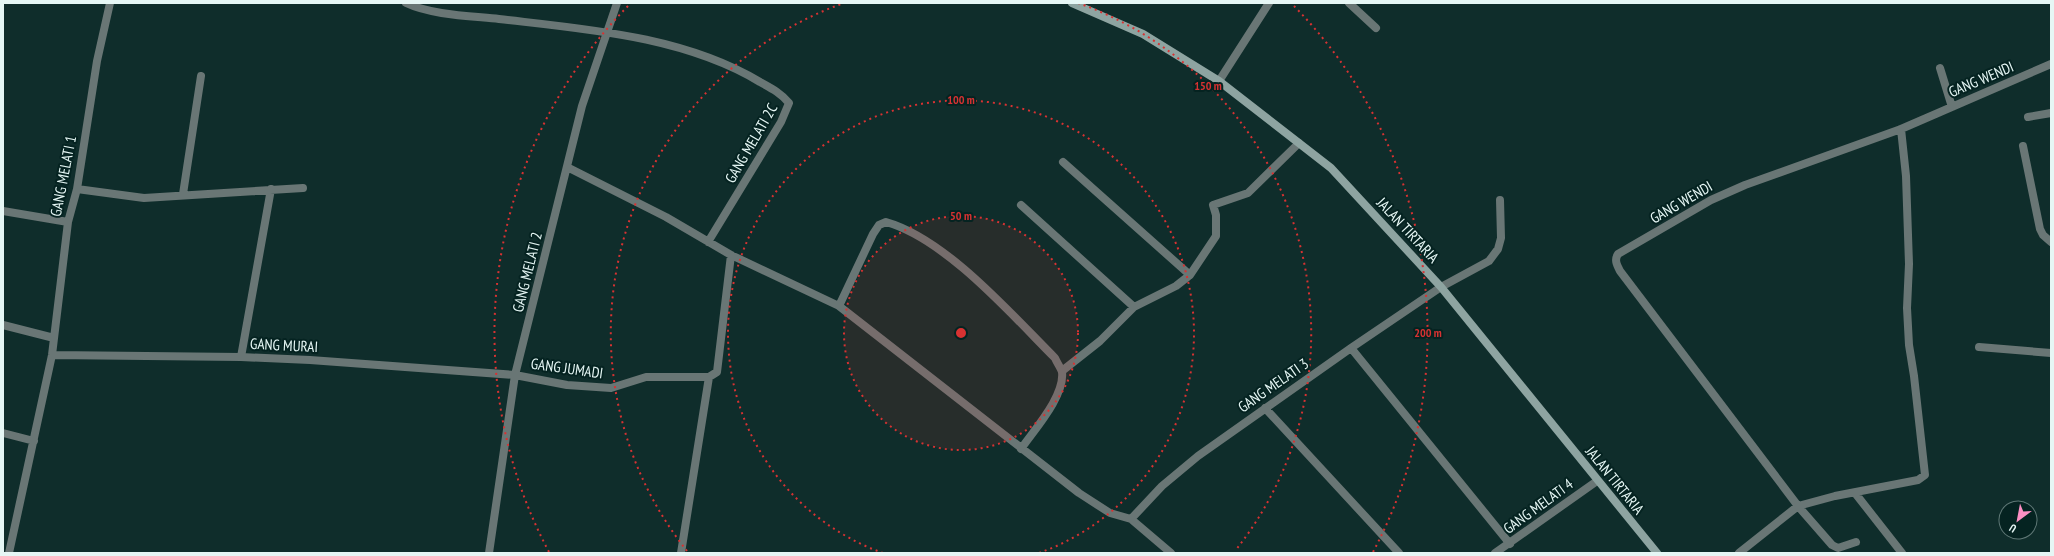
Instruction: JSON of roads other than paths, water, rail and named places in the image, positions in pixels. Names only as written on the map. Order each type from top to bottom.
[{"type":"street","name":"GANG MELATI 1","points":[[9,553],[52,355],[68,222],[77,189],[97,61],[110,3]]},
{"type":"street","points":[[406,3],[414,7],[452,14],[608,32]]},
{"type":"street","name":"GANG MELATI 2","points":[[489,553],[515,374],[582,106],[617,3]]},
{"type":"street","name":"JALAN TIRTARIA","points":[[1072,3],[1143,34],[1219,81],[1331,168],[1441,287],[1657,553]]},
{"type":"street","points":[[1219,81],[1269,3]]},
{"type":"street","points":[[1349,3],[1376,28]]},
{"type":"street","name":"GANG MELATI 2C","points":[[608,32],[695,53],[746,74],[784,96],[789,103],[781,122],[708,242]]},
{"type":"street","name":"GANG WENDI","points":[[1798,506],[1620,271],[1616,263],[1616,257],[1618,254],[1711,200],[1745,185],[1901,129],[2051,64]]},
{"type":"street","points":[[1940,68],[1952,107]]},
{"type":"street","points":[[183,194],[201,76]]},
{"type":"street","points":[[2028,117],[2051,114]]},
{"type":"street","points":[[1739,553],[1798,506],[1854,492],[1918,480],[1925,475],[1909,345],[1907,308],[1909,257],[1906,176],[1901,129]]},
{"type":"street","points":[[1062,371],[1100,341],[1134,307],[1176,286],[1190,275],[1216,236],[1216,216],[1213,204],[1248,193],[1299,144]]},
{"type":"street","points":[[2023,146],[2040,229],[2043,235],[2051,242]]},
{"type":"street","points":[[1062,162],[1190,275]]},
{"type":"street","points":[[567,168],[666,217],[731,255],[839,306],[1079,493],[1110,513],[1132,519],[1170,553]]},
{"type":"street","points":[[77,189],[144,198],[183,194],[303,188]]},
{"type":"street","points":[[241,357],[271,189]]},
{"type":"street","name":"GANG MELATI 3","points":[[1132,519],[1162,486],[1198,456],[1351,348],[1441,287],[1489,261],[1496,252],[1501,238],[1500,200]]},
{"type":"street","points":[[1021,205],[1134,307]]},
{"type":"street","points":[[3,211],[68,222]]},
{"type":"street","points":[[839,306],[879,225],[886,222],[916,234],[963,268],[1055,358],[1062,371],[1062,383],[1056,399],[1021,449]]},
{"type":"street","points":[[681,553],[709,377],[717,372],[731,255]]},
{"type":"street","points":[[3,325],[54,338]]},
{"type":"street","points":[[1979,347],[2051,353]]},
{"type":"street","points":[[1351,348],[1510,544]]},
{"type":"street","name":"GANG MURAI","points":[[52,355],[241,357],[515,374]]},
{"type":"street","name":"GANG JUMADI","points":[[515,374],[567,385],[611,388],[646,377],[709,377]]},
{"type":"street","points":[[1265,408],[1399,553]]},
{"type":"street","points":[[3,433],[34,441]]},
{"type":"street","name":"GANG MELATI 4","points":[[1495,553],[1510,544],[1597,481]]},
{"type":"street","points":[[1854,492],[1902,553]]},
{"type":"street","points":[[1798,506],[1832,544],[1838,548],[1856,542]]}]
